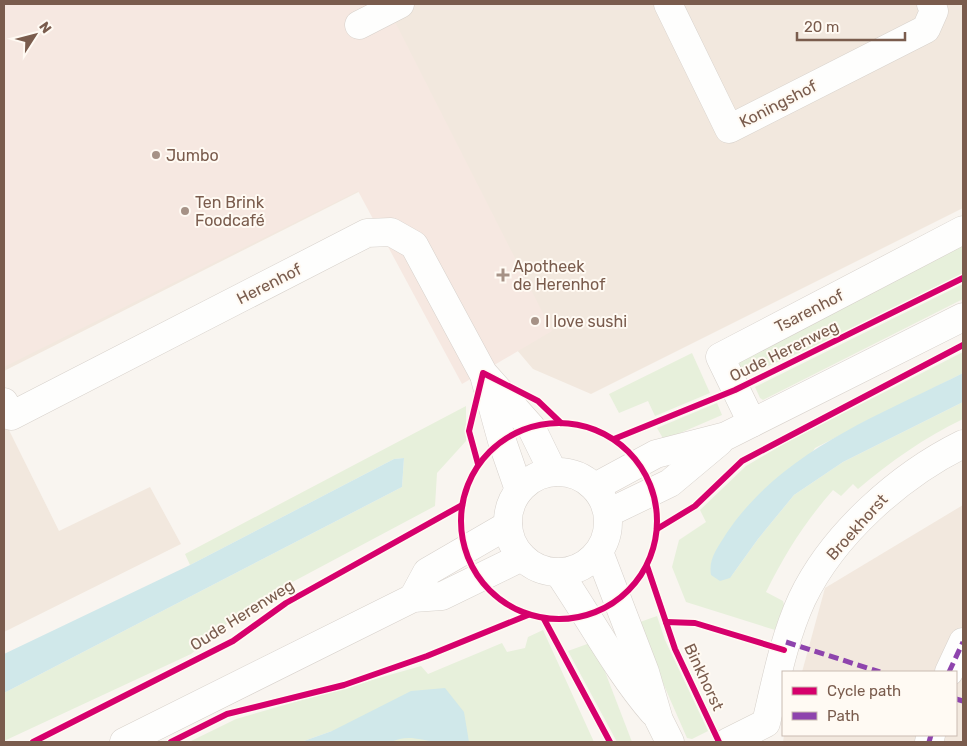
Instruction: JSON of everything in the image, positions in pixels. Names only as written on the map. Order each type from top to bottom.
[{"type":"street","points":[[359,25],[400,4]]},
{"type":"street","name":"Koningshof","points":[[668,4],[729,129],[926,28],[934,11],[931,4]]},
{"type":"street","name":"Tsarenhof","points":[[752,423],[720,357],[963,230]]},
{"type":"street","name":"Herenhof","points":[[4,402],[12,416],[367,233],[391,232],[414,246],[483,373],[502,441],[519,490]]},
{"type":"street","points":[[595,487],[656,454],[726,436],[963,318]]},
{"type":"street","name":"Herenhof","points":[[483,373],[531,427],[554,472]]},
{"type":"street","points":[[608,513],[670,483],[726,436]]},
{"type":"street","name":"Broekhorst","points":[[728,742],[766,723],[786,642],[803,598],[823,565],[858,521],[896,484],[940,455],[963,444]]},
{"type":"street","points":[[554,472],[580,476],[595,487],[608,513],[607,538],[599,552],[582,567],[559,573],[539,569],[522,557],[512,542],[508,525],[510,507],[519,490],[534,478],[554,472]]},
{"type":"street","points":[[413,598],[427,572],[508,525]]},
{"type":"street","points":[[599,552],[645,672],[665,731]]},
{"type":"street","points":[[124,742],[413,598],[442,596],[522,557]]},
{"type":"street","points":[[559,573],[592,623],[627,682],[665,731]]},
{"type":"street","points":[[949,671],[963,642]]},
{"type":"shaded area","points":[[4,4],[963,4],[963,208],[591,394],[533,369],[499,329],[408,167],[4,371]]},
{"type":"shaded area","points":[[4,4],[386,4],[552,331],[462,384],[358,191],[4,367]]},
{"type":"shaded area","points":[[4,420],[59,531],[150,487],[181,544],[4,632]]},
{"type":"shaded area","points":[[963,505],[963,742],[783,742],[784,736],[957,736],[957,671],[802,671],[825,588]]},
{"type":"green space","points":[[963,241],[963,274],[887,315],[743,377],[738,359]]},
{"type":"green space","points":[[963,284],[963,299],[763,400],[760,398],[755,387]]},
{"type":"green space","points":[[963,352],[963,373],[815,448],[730,578],[758,539],[794,495],[843,462],[963,402],[963,419],[908,451],[858,489],[853,484],[841,496],[833,490],[823,502],[796,539],[766,592],[783,601],[784,605],[775,630],[686,602],[672,567],[679,540],[706,522],[700,510],[746,466],[787,442]]},
{"type":"green space","points":[[692,353],[710,393],[655,416],[648,401],[619,413],[609,394]]},
{"type":"green space","points":[[717,403],[722,415],[664,440],[657,428]]},
{"type":"green space","points":[[466,406],[466,441],[437,473],[435,506],[251,604],[191,654],[4,741],[4,693],[402,487],[404,458],[394,459],[190,565],[185,554]]},
{"type":"green space","points":[[657,616],[665,640],[708,731],[692,739],[687,738],[638,626],[640,622]]},
{"type":"green space","points":[[543,630],[594,742],[327,742],[332,731],[301,742],[189,742],[236,719],[421,666],[428,674],[502,643],[507,652],[525,648],[528,637]]},
{"type":"green space","points":[[590,643],[599,656],[632,742],[617,742],[568,651]]},
{"type":"water","points":[[963,373],[963,402],[843,462],[794,495],[758,539],[730,578],[720,581],[711,575],[712,558],[726,534],[748,505],[774,480],[833,438]]},
{"type":"water","points":[[404,458],[402,487],[4,693],[4,654],[190,565],[394,459]]},
{"type":"water","points":[[445,688],[464,712],[469,742],[445,743],[403,738],[391,742],[301,742],[332,731],[411,691]]},
{"type":"marked path","points":[[786,642],[877,671]]},
{"type":"marked path","points":[[949,671],[963,642]]},
{"type":"marked path","points":[[957,699],[963,701]]},
{"type":"marked path","points":[[929,742],[931,736]]},
{"type":"cycle path","name":"Oude Herenweg","points":[[614,439],[735,390],[963,278]]},
{"type":"cycle path","points":[[657,529],[695,506],[742,461],[963,345]]},
{"type":"cycle path","points":[[478,464],[469,431],[483,373],[538,401],[561,423]]},
{"type":"cycle path","points":[[549,423],[569,423],[588,427],[605,434],[614,439],[635,459],[650,483],[657,511],[657,521],[657,531],[650,559],[641,576],[621,597],[605,608],[588,615],[569,619],[549,619],[521,612],[504,603],[477,576],[465,550],[461,531],[461,511],[468,483],[477,466],[504,439],[530,427],[549,423]]},
{"type":"cycle path","name":"Oude Herenweg","points":[[33,742],[233,641],[286,603],[462,505]]},
{"type":"cycle path","name":"Binkhorst","points":[[647,566],[675,649],[719,742]]},
{"type":"cycle path","points":[[171,742],[227,714],[344,685],[427,656],[528,615]]},
{"type":"cycle path","points":[[544,619],[610,742]]},
{"type":"cycle path","points":[[666,622],[695,623],[784,650]]},
{"type":"place","name":"Jumbo","points":[[156,155]]},
{"type":"place","name":"Ten Brink Foodcafé","points":[[185,211]]},
{"type":"place","name":"Apotheek de Herenhof","points":[[503,275]]},
{"type":"place","name":"I love sushi","points":[[535,321]]}]
